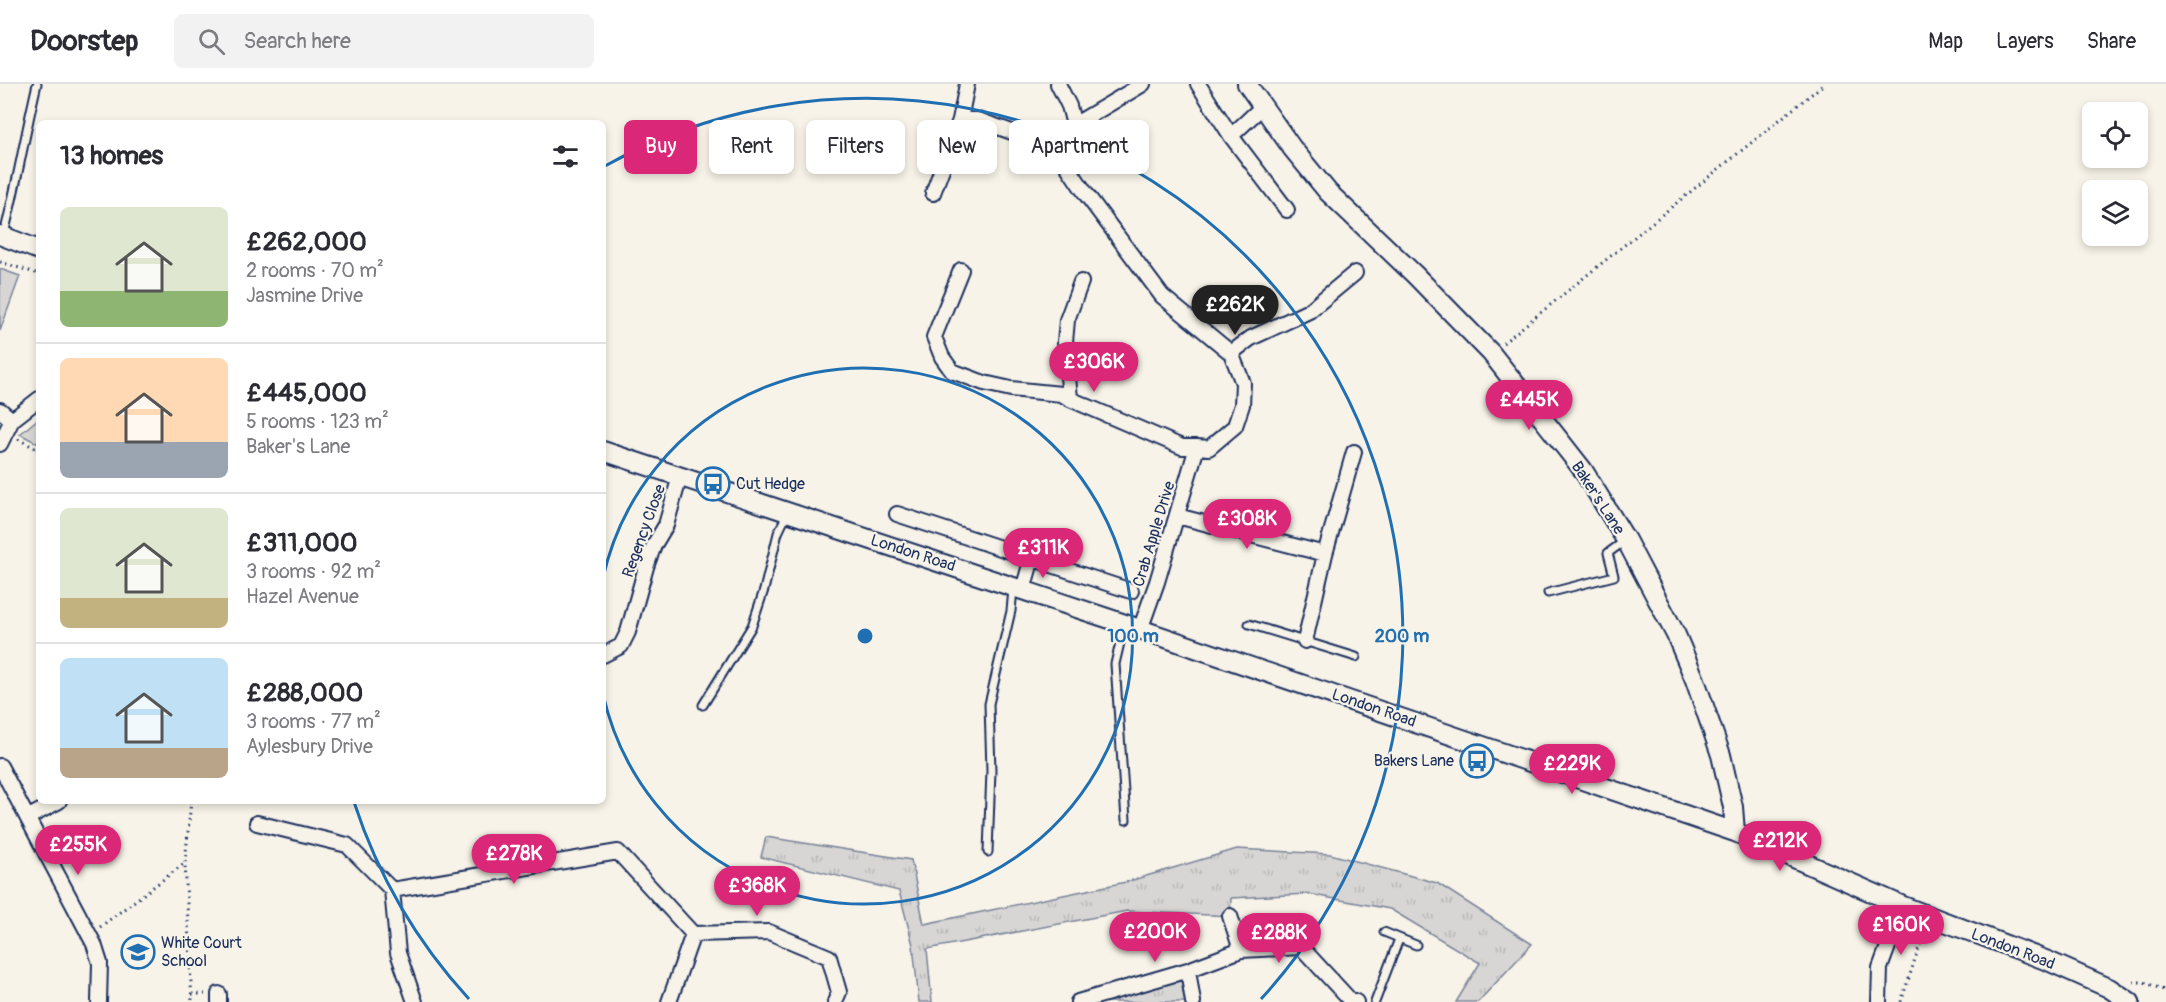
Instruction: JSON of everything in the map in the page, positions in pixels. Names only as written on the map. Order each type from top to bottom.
[{"type":"street","points":[[960,120],[967,84]]},
{"type":"street","points":[[1058,84],[1069,106],[1073,120]]},
{"type":"street","points":[[1198,84],[1231,136],[1287,210]]},
{"type":"street","name":"Baker's Lane","points":[[1247,84],[1262,107],[1328,192],[1415,275],[1491,353],[1583,470],[1626,540],[1676,635],[1695,680],[1721,755],[1733,807],[1735,832]]},
{"type":"street","points":[[1082,120],[1140,86]]},
{"type":"street","points":[[1231,136],[1262,107]]},
{"type":"street","points":[[933,193],[940,174]]},
{"type":"street","points":[[961,270],[934,337],[942,357],[952,371],[1011,389],[1061,394],[1182,447],[1209,448],[1234,426],[1242,405],[1243,383],[1232,353],[1162,296],[1072,174]]},
{"type":"street","points":[[2,236],[36,249]]},
{"type":"street","points":[[1232,353],[1251,338],[1309,311],[1355,273]]},
{"type":"street","points":[[1070,399],[1065,342],[1067,320],[1081,282]]},
{"type":"street","points":[[0,410],[6,432],[36,402]]},
{"type":"street","name":"Crab Apple Drive","points":[[1133,627],[1157,582],[1197,447]]},
{"type":"street","name":"London Road","points":[[606,452],[1018,588],[1735,832],[1903,906],[2048,961],[2109,988],[2130,1002]]},
{"type":"street","points":[[1305,641],[1325,554],[1354,452]]},
{"type":"street","name":"Regency Close","points":[[606,654],[621,646],[628,632],[646,567],[654,545],[669,517],[680,476]]},
{"type":"street","points":[[897,513],[1131,591]]},
{"type":"street","points":[[1177,516],[1325,554]]},
{"type":"street","points":[[1018,588],[1032,558]]},
{"type":"street","points":[[0,766],[90,934],[100,963],[99,1002]]},
{"type":"street","points":[[29,817],[53,804]]},
{"type":"street","points":[[257,823],[347,845],[392,890],[398,953],[415,1002]]},
{"type":"street","points":[[392,890],[618,852],[693,934],[769,932],[830,957],[839,992],[835,1002]]},
{"type":"street","points":[[1879,1002],[1880,968],[1903,906]]},
{"type":"street","points":[[1230,916],[1241,950]]},
{"type":"street","points":[[669,1002],[693,934]]},
{"type":"street","points":[[1078,1002],[1188,970],[1241,950],[1301,947],[1349,999],[1356,1002]]},
{"type":"street","points":[[1188,970],[1193,1002]]},
{"type":"lane","points":[[2,236],[18,179],[23,142],[37,84]]},
{"type":"lane","points":[[703,705],[752,626],[764,590],[778,533],[788,512]]},
{"type":"lane","points":[[1548,593],[1614,576],[1608,554],[1626,540]]},
{"type":"lane","points":[[988,852],[991,779],[989,704],[1018,588]]},
{"type":"lane","points":[[1249,624],[1356,657]]},
{"type":"lane","points":[[1125,820],[1115,664],[1133,627]]},
{"type":"lane","points":[[1384,932],[1416,945]]},
{"type":"lane","points":[[1375,1002],[1399,939]]},
{"type":"path","points":[[1491,353],[1824,84]]},
{"type":"path","points":[[0,262],[36,273]]},
{"type":"path","points":[[6,432],[36,448]]},
{"type":"path","points":[[191,804],[185,863],[192,1002]]},
{"type":"path","points":[[90,934],[185,863]]},
{"type":"path","points":[[1901,1002],[1930,917]]},
{"type":"green space","points":[[0,269],[20,276],[0,331]]},
{"type":"green space","points":[[36,421],[36,442],[20,434]]},
{"type":"green space","points":[[766,837],[911,860],[924,924],[1126,882],[1237,849],[1330,854],[1437,883],[1532,944],[1478,1002],[1456,1002],[1480,963],[1390,909],[1308,894],[1231,898],[1230,916],[1127,911],[927,949],[932,1002],[919,1002],[913,945],[899,891],[761,857]]},
{"type":"green space","points":[[1188,970],[1193,1002],[1101,1002]]},
{"type":"place","name":"Cut Hedge","points":[[713,484]]},
{"type":"place","name":"Bakers Lane","points":[[1477,761]]},
{"type":"place","name":"White Court School","points":[[138,952]]}]
